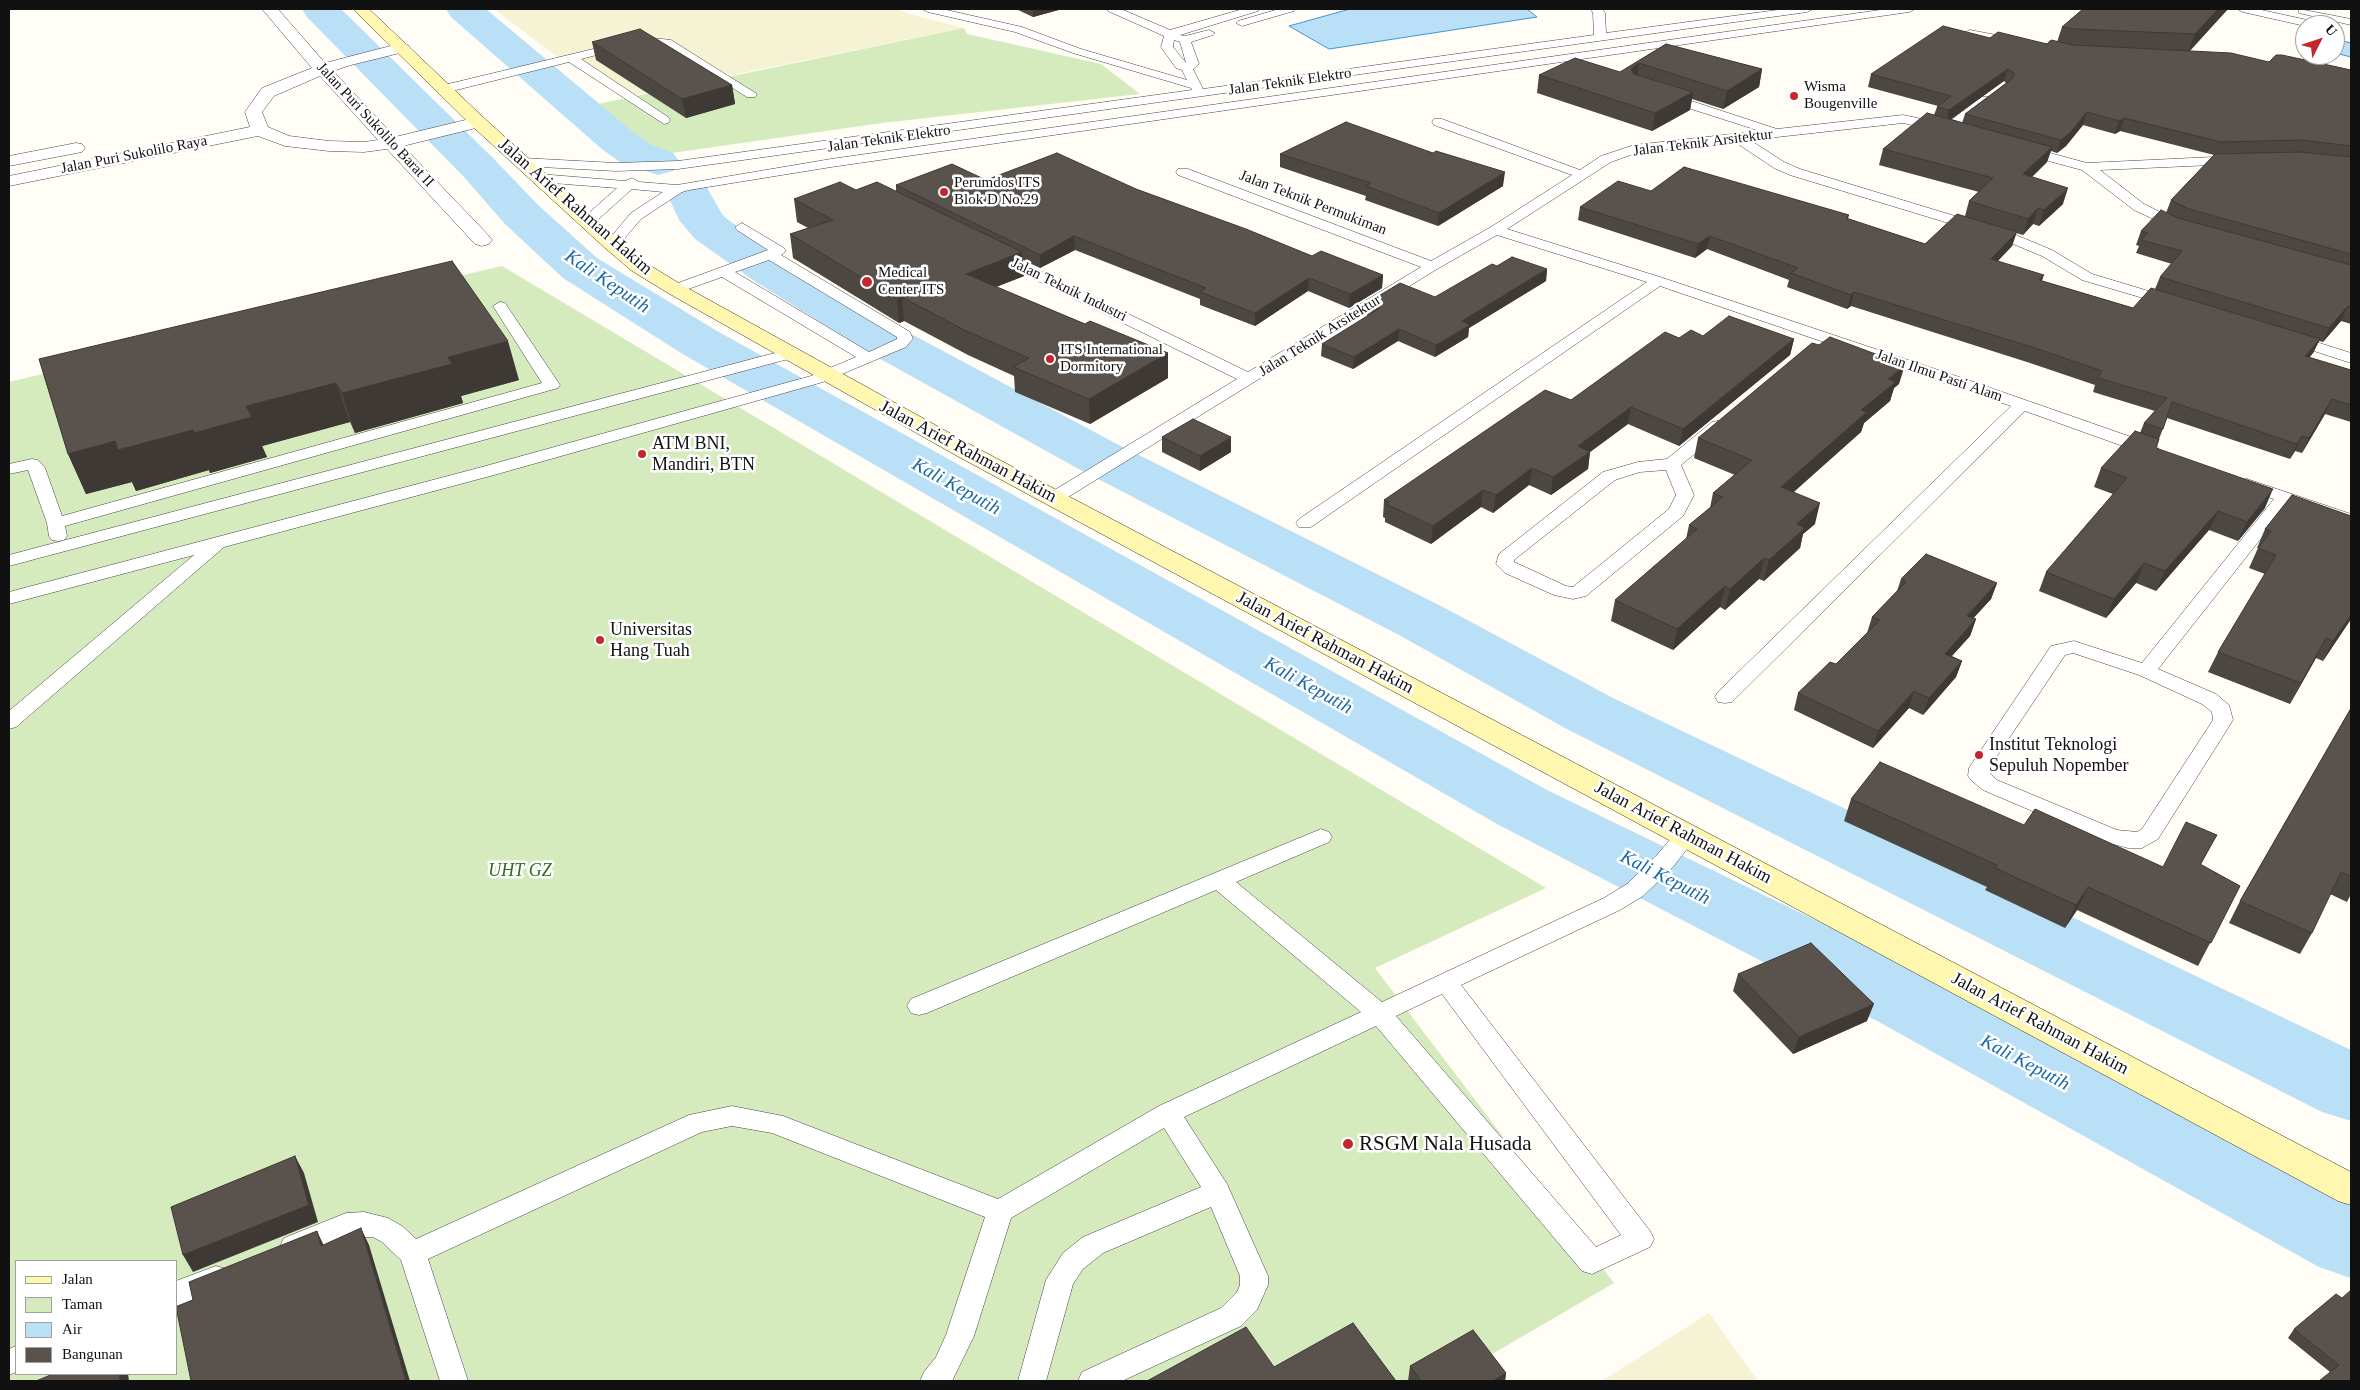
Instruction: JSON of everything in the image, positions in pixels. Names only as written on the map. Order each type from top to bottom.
[{"type":"main road","name":"Jalan Arief Rahman Hakim","points":[[360,9],[394,50],[444,89],[468,124],[530,170],[639,268],[822,377],[1054,498],[1686,834],[2351,1190]]},
{"type":"street","name":"Jalan Puri Sukolilo Barat II","points":[[270,9],[322,69],[482,240]]},
{"type":"street","points":[[235,116],[254,112],[268,92],[322,69],[346,61],[394,50]]},
{"type":"street","points":[[254,112],[260,130],[285,140],[329,146],[364,147],[392,143],[468,124]]},
{"type":"street","name":"Jalan Puri Sukolilo Raya","points":[[9,181],[260,130]]},
{"type":"street","name":"Jalan Puri Sukolilo Raya","points":[[9,161],[91,145]]},
{"type":"lane","points":[[928,9],[1018,29],[1128,68],[1200,90]]},
{"type":"lane","points":[[1112,9],[1185,40],[1290,9]]},
{"type":"lane","points":[[1141,9],[1143,17],[1149,25]]},
{"type":"lane","points":[[1170,34],[1254,9]]},
{"type":"lane","points":[[1596,9],[1599,13],[1600,38]]},
{"type":"lane","name":"Jalan Teknik Elektro","points":[[530,170],[652,168],[983,124],[1200,90],[1807,9]]},
{"type":"lane","name":"Jalan Teknik Elektro","points":[[612,244],[636,216],[663,196],[677,190],[804,167],[1909,9]]},
{"type":"lane","points":[[2243,9],[2295,20]]},
{"type":"lane","points":[[2292,9],[2351,22]]},
{"type":"lane","points":[[1729,20],[1748,33]]},
{"type":"lane","points":[[1970,33],[2033,45]]},
{"type":"lane","points":[[1170,34],[1168,47],[1180,65],[1187,68],[1200,90]]},
{"type":"lane","points":[[444,89],[574,59],[643,40],[667,42],[751,94]]},
{"type":"lane","points":[[1185,40],[1192,64],[1187,68]]},
{"type":"lane","points":[[574,59],[664,120]]},
{"type":"lane","points":[[1948,129],[1995,93]]},
{"type":"lane","points":[[1655,94],[1778,133]]},
{"type":"lane","name":"Jalan Teknik Arsitektur","points":[[1054,498],[1432,266],[1496,230],[1606,159],[1634,149],[1903,119],[1916,120],[1966,134]]},
{"type":"lane","points":[[1438,122],[1580,174]]},
{"type":"lane","points":[[983,124],[996,140]]},
{"type":"lane","points":[[1738,138],[1779,165],[1795,172],[2006,236],[2047,253],[2087,277],[2180,306]]},
{"type":"lane","points":[[2012,146],[2087,167],[2251,160]]},
{"type":"lane","points":[[2087,167],[2139,207],[2165,222],[2195,233]]},
{"type":"lane","name":"Jalan Teknik Elektro","points":[[587,222],[626,186],[652,168]]},
{"type":"lane","name":"Jalan Teknik Elektro","points":[[530,170],[626,186],[677,190]]},
{"type":"lane","name":"Jalan Teknik Permukiman","points":[[1183,172],[1432,266]]},
{"type":"lane","points":[[675,289],[779,251],[742,227]]},
{"type":"lane","name":"Jalan Ilmu Pasti Alam","points":[[1496,230],[1658,281],[1825,337],[2163,454]]},
{"type":"lane","name":"Jalan Teknik Industri","points":[[985,249],[1250,379]]},
{"type":"lane","points":[[9,598],[488,471],[822,377],[901,344],[905,335],[767,256]]},
{"type":"lane","points":[[724,272],[876,355]]},
{"type":"lane","points":[[1305,524],[1658,281]]},
{"type":"lane","points":[[56,523],[552,385],[500,306]]},
{"type":"lane","points":[[2275,335],[2351,358]]},
{"type":"lane","points":[[1810,350],[1825,337]]},
{"type":"lane","points":[[9,561],[785,355]]},
{"type":"lane","points":[[667,386],[683,416]]},
{"type":"lane","points":[[1724,697],[2022,404]]},
{"type":"lane","points":[[1672,464],[1684,495],[1677,512],[1579,592],[1561,591],[1511,569],[1505,564],[1505,558],[1609,476],[1638,467],[1672,464],[1733,413]]},
{"type":"lane","points":[[9,469],[32,464],[36,468],[56,523],[61,548]]},
{"type":"lane","points":[[2228,477],[2351,520]]},
{"type":"lane","points":[[2146,671],[2285,497]]},
{"type":"lane","points":[[9,722],[220,542]]},
{"type":"lane","points":[[2063,648],[2082,648],[2146,671],[2209,699],[2222,710],[2224,715],[2223,720],[2146,838],[2128,840],[2113,837],[1990,785],[1979,776],[1979,768],[2058,650],[2063,648]]},
{"type":"lane","points":[[934,1381],[946,1366],[960,1336],[1000,1211],[1168,1113],[1501,954],[1554,933],[1612,904],[1635,890],[1665,861],[1686,834]]},
{"type":"lane","points":[[919,1006],[1321,838]]},
{"type":"lane","points":[[1219,880],[1380,1013],[1592,1262],[1640,1239],[1445,981]]},
{"type":"lane","points":[[1092,1381],[1231,1317],[1247,1301],[1254,1285],[1254,1276],[1218,1192],[1168,1113]]},
{"type":"lane","points":[[413,1253],[698,1122],[732,1116],[774,1123],[1000,1211]]},
{"type":"lane","points":[[1032,1381],[1060,1280],[1073,1261],[1093,1245],[1218,1192]]},
{"type":"lane","points":[[274,1254],[346,1224],[378,1226],[392,1234],[413,1253],[454,1381]]},
{"type":"lane","points":[[178,1293],[239,1268]]},
{"type":"shaded area","points":[[494,9],[898,9],[909,14],[964,28],[623,97],[555,55]]},
{"type":"shaded area","points":[[1709,1313],[1758,1381],[1602,1381]]},
{"type":"green space","points":[[964,28],[967,34],[1101,64],[1140,94],[882,123],[651,156],[588,106]]},
{"type":"green space","name":"UHT GZ","points":[[502,266],[1546,888],[1375,968],[1614,1283],[1446,1381],[9,1381],[9,382]]},
{"type":"water","points":[[1350,9],[1527,9],[1537,17],[1329,49],[1289,26]]},
{"type":"water","points":[[2345,42],[2351,43],[2351,57],[2345,56]]},
{"type":"building","points":[[2083,9],[2218,9],[2195,34],[2062,27]]},
{"type":"building","points":[[1943,26],[1990,38],[1998,32],[2047,44],[2051,40],[2073,45],[2231,53],[2269,62],[2276,55],[2282,55],[2295,58],[2295,65],[2328,65],[2351,70],[2351,146],[2301,140],[2221,142],[2124,118],[2119,121],[2087,112],[2070,133],[2061,140],[1965,114],[2012,79],[2015,74],[2008,69],[1949,110],[1937,107],[1951,96],[1871,74]]},
{"type":"building","points":[[640,29],[732,85],[682,99],[592,42]]},
{"type":"building","points":[[1666,44],[1762,69],[1727,91],[1639,63],[1631,69],[1634,74],[1693,92],[1655,113],[1539,75],[1575,58],[1620,72]]},
{"type":"building","points":[[1927,113],[2052,147],[2023,174],[2068,188],[2044,210],[2038,208],[2028,219],[1969,201],[1993,178],[1883,149]]},
{"type":"building","points":[[1346,122],[1433,153],[1436,151],[1505,172],[1439,213],[1366,186],[1371,183],[1280,154]]},
{"type":"building","points":[[2301,152],[2351,157],[2351,254],[2189,209],[2171,200],[2215,154]]},
{"type":"building","points":[[1057,153],[1136,189],[1246,229],[1312,256],[1321,251],[1383,275],[1350,294],[1309,278],[1255,313],[1200,292],[1206,288],[1074,236],[1040,255],[896,185],[952,164],[986,180]]},
{"type":"building","points":[[1684,167],[1849,215],[1846,218],[1925,244],[1957,214],[2017,232],[1991,259],[2044,275],[2039,280],[2133,308],[2151,288],[2320,339],[2305,356],[2351,370],[2351,405],[2332,399],[2309,438],[2302,436],[2297,444],[2172,402],[2163,429],[2144,423],[2167,398],[2098,378],[2102,371],[2035,348],[1854,292],[1851,295],[1791,273],[1798,268],[1710,236],[1698,244],[1580,207],[1618,181],[1651,191]]},
{"type":"building","points":[[840,182],[856,190],[877,182],[1022,252],[966,274],[1085,324],[1090,321],[1168,353],[1089,399],[1013,367],[1029,358],[966,331],[902,297],[897,299],[790,234],[833,220],[794,199]]},
{"type":"building","points":[[2161,210],[2178,218],[2351,265],[2351,307],[2348,306],[2329,328],[2160,277],[2182,251],[2141,240],[2148,233],[2141,231]]},
{"type":"building","points":[[1512,257],[1547,269],[1462,321],[1470,325],[1436,345],[1399,329],[1354,357],[1322,344],[1380,308],[1367,303],[1400,283],[1435,297],[1492,264],[1497,266]]},
{"type":"building","points":[[452,261],[508,341],[448,357],[452,364],[342,393],[336,383],[246,406],[252,417],[194,433],[193,430],[118,450],[115,441],[68,454],[39,359]]},
{"type":"building","points":[[1729,316],[1794,339],[1683,429],[1631,407],[1578,446],[1590,452],[1553,477],[1532,468],[1496,495],[1483,490],[1433,526],[1386,504],[1389,502],[1384,500],[1545,390],[1571,400],[1665,332],[1679,338],[1691,330],[1703,336]]},
{"type":"building","points":[[1830,337],[1905,365],[1888,379],[1896,382],[1861,410],[1867,412],[1781,487],[1820,503],[1797,524],[1805,528],[1769,560],[1764,558],[1730,589],[1725,586],[1677,629],[1615,600],[1697,529],[1689,525],[1723,497],[1713,493],[1752,460],[1698,438],[1812,343],[1819,345]]},
{"type":"building","points":[[1193,419],[1231,437],[1200,456],[1162,437]]},
{"type":"building","points":[[2135,431],[2159,439],[2156,448],[2273,489],[2247,522],[2218,511],[2165,571],[2144,563],[2114,599],[2046,572],[2127,478],[2101,468]]},
{"type":"building","points":[[2292,495],[2351,516],[2351,615],[2333,641],[2326,638],[2301,683],[2218,652],[2276,555],[2258,548],[2271,531],[2265,529]]},
{"type":"building","points":[[1926,554],[1997,583],[1967,616],[1976,619],[1945,654],[1962,661],[1929,698],[1914,691],[1878,731],[1798,693],[1830,662],[1836,664],[1880,620],[1872,617],[1906,582],[1901,579]]},
{"type":"building","points":[[2351,708],[2351,876],[2341,872],[2312,933],[2240,901]]},
{"type":"building","points":[[1880,762],[2024,825],[2035,809],[2163,867],[2186,822],[2217,835],[2200,864],[2240,886],[2211,943],[2088,887],[2076,905],[1995,868],[1997,865],[1851,799]]},
{"type":"building","points":[[1811,943],[1874,1004],[1799,1037],[1738,974]]},
{"type":"building","points":[[295,1156],[309,1205],[183,1255],[171,1207]]},
{"type":"building","points":[[361,1228],[406,1381],[191,1381],[178,1317],[178,1306],[193,1300],[189,1282],[317,1231],[321,1246]]},
{"type":"building","points":[[2351,1290],[2351,1381],[2319,1381],[2339,1365],[2294,1329],[2336,1294],[2342,1298]]},
{"type":"building","points":[[1353,1323],[1396,1381],[1147,1381],[1246,1327],[1274,1367]]},
{"type":"building","points":[[1473,1330],[1506,1373],[1493,1381],[1421,1381],[1410,1366]]},
{"type":"building","points":[[51,1375],[119,1375],[120,1381],[36,1381]]},
{"type":"waterway","name":"Kali Keputih","points":[[320,9],[479,168],[521,214],[580,268],[699,342],[1522,807],[1907,1000],[2351,1239]]},
{"type":"waterway","name":"Kali Keputih","points":[[464,9],[618,141],[635,153],[658,162]]},
{"type":"waterway","name":"Kali Keputih","points":[[690,196],[702,220],[711,229],[770,270],[884,340],[1095,455],[1421,621],[1589,713],[2351,1088]]},
{"type":"place","name":"Wisma Bougenville","points":[[1794,96]]},
{"type":"place","name":"Perumdos ITS Blok D No.29","points":[[944,192]]},
{"type":"place","name":"Medical Center ITS","points":[[867,282]]},
{"type":"place","name":"ITS International Dormitory","points":[[1050,359]]},
{"type":"place","name":"ATM BNI, Mandiri, BTN","points":[[642,454]]},
{"type":"place","name":"Universitas Hang Tuah","points":[[600,640]]},
{"type":"place","name":"Institut Teknologi Sepuluh Nopember","points":[[1979,755]]},
{"type":"place","name":"RSGM Nala Husada","points":[[1348,1144]]}]
